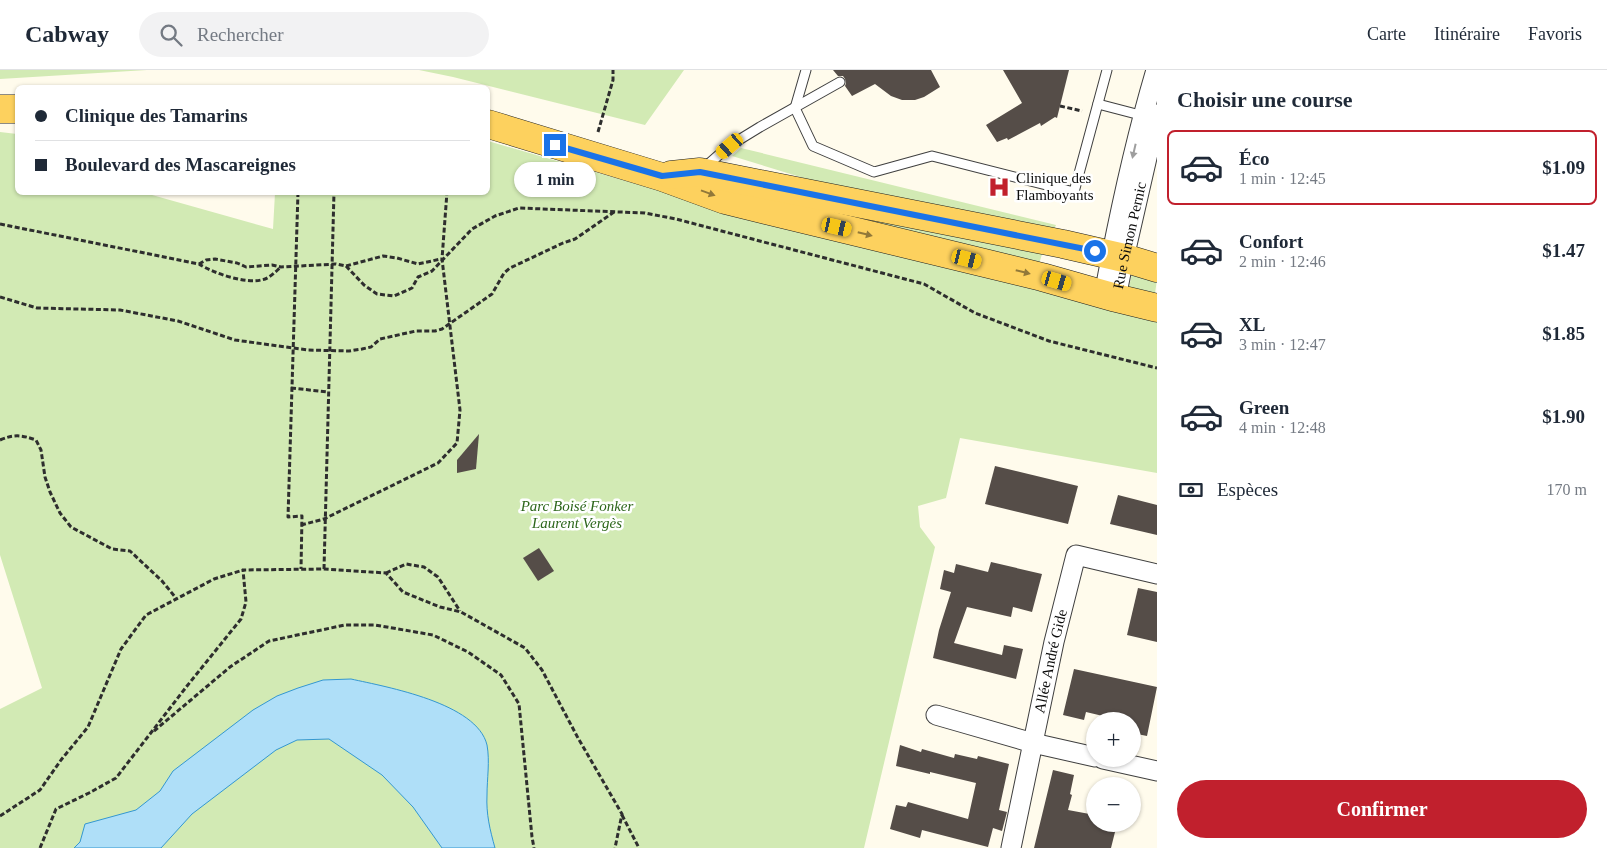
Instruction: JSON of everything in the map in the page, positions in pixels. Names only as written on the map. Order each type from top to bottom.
[{"type":"main road","points":[[0,109],[15,109]]},
{"type":"main road","points":[[490,125],[662,176],[725,200],[1042,277],[1157,308]]},
{"type":"main road","points":[[662,176],[700,172],[1043,240],[1117,256],[1157,268]]},
{"type":"street","name":"Rue Simon Pernic","points":[[1110,296],[1117,256],[1153,117],[1156,70]]},
{"type":"street","name":"Allée André Gide","points":[[1011,848],[1054,642],[1076,555],[1157,574]]},
{"type":"street","points":[[936,715],[1033,743],[1086,755]]},
{"type":"street","points":[[1139,767],[1157,771]]},
{"type":"lane","points":[[806,70],[795,108],[813,146],[874,172],[932,156],[1074,192],[1107,70]]},
{"type":"lane","points":[[700,172],[730,146],[840,82]]},
{"type":"lane","points":[[1098,104],[1153,117]]},
{"type":"path","points":[[588,155],[601,124],[613,80],[613,70]]},
{"type":"path","points":[[1060,106],[1096,114]]},
{"type":"path","points":[[298,195],[288,517],[302,516],[300,569]]},
{"type":"path","points":[[324,569],[334,195]]},
{"type":"path","points":[[302,525],[324,519],[438,463],[457,443],[460,410],[442,259],[447,195]]},
{"type":"path","points":[[346,266],[364,285],[377,294],[394,296],[412,288],[418,277],[432,271],[472,229],[495,216],[519,208],[645,213],[676,219],[924,284],[975,313],[1049,341],[1157,368]]},
{"type":"path","points":[[0,297],[37,308],[120,310],[178,321],[235,340],[292,348],[349,351],[372,347],[380,339],[416,331],[442,329],[492,294],[504,273],[510,268],[575,239],[614,212]]},
{"type":"path","points":[[0,224],[199,264],[236,280],[261,280],[270,276],[281,267]]},
{"type":"path","points":[[199,264],[206,260],[215,259],[246,266],[272,265],[281,267],[332,264],[346,266],[383,256],[418,264],[442,259]]},
{"type":"path","points":[[291,388],[328,392]]},
{"type":"path","points":[[0,440],[10,436],[22,435],[36,440],[41,450],[45,477],[50,492],[60,512],[71,527],[112,549],[130,551],[162,581],[176,598]]},
{"type":"path","points":[[0,816],[40,790],[88,727],[122,649],[146,616],[214,579],[243,570],[324,569],[386,573],[406,564],[424,567],[438,577],[461,612]]},
{"type":"path","points":[[40,848],[56,808],[116,778],[242,619],[246,602],[243,570]]},
{"type":"path","points":[[386,573],[403,592],[440,607],[461,612],[525,648],[542,670],[639,848]]},
{"type":"path","points":[[148,736],[230,667],[269,640],[344,625],[376,626],[434,635],[468,652],[501,675],[519,704],[534,848]]},
{"type":"path","points":[[615,848],[622,814]]},
{"type":"green space","points":[[0,70],[147,70],[0,79]]},
{"type":"green space","points":[[419,70],[684,70],[645,125]]},
{"type":"green space","name":"Parc Boisé Fonker Laurent Vergès","points":[[0,132],[15,134],[15,195],[152,195],[273,229],[275,195],[490,195],[490,142],[750,217],[1157,319],[1157,473],[960,438],[946,498],[918,506],[920,527],[935,547],[864,848],[0,848],[0,709],[42,688],[0,555]]},
{"type":"green space","points":[[741,148],[1056,225],[1051,236],[859,195],[732,156]]},
{"type":"green space","points":[[743,191],[1043,251],[1039,264]]},
{"type":"green space","points":[[1132,273],[1157,279],[1154,301],[1129,287]]},
{"type":"water","points":[[351,679],[429,699],[467,718],[480,730],[488,751],[487,809],[495,848],[442,848],[413,807],[382,775],[329,739],[297,740],[276,750],[192,814],[161,848],[74,848],[80,842],[85,824],[136,810],[160,791],[173,771],[253,710],[277,696],[323,680]]},
{"type":"building","points":[[833,70],[931,70],[940,87],[915,100],[902,100],[891,96],[875,84],[852,96],[845,86],[846,83],[843,76],[838,76]]},
{"type":"building","points":[[1003,70],[1069,70],[1057,118],[1055,117],[1041,126],[1040,123],[1008,140],[1007,138],[997,142],[986,125],[1022,103]]},
{"type":"building","points":[[479,434],[476,469],[457,473],[457,460]]},
{"type":"building","points":[[995,466],[1078,486],[1068,524],[985,504]]},
{"type":"building","points":[[1118,495],[1157,505],[1157,535],[1110,524]]},
{"type":"building","points":[[539,548],[554,571],[538,581],[523,558]]},
{"type":"building","points":[[991,562],[1042,574],[1032,612],[1013,607],[1011,617],[967,607],[954,643],[1002,655],[1004,645],[1023,649],[1016,679],[933,658],[939,630],[951,592],[940,589],[944,570],[954,573],[956,564],[988,572]]},
{"type":"building","points":[[1138,588],[1157,592],[1157,642],[1127,635]]},
{"type":"building","points":[[1074,669],[1157,687],[1147,736],[1141,735],[1141,712],[1086,712],[1084,720],[1063,715]]},
{"type":"building","points":[[900,745],[921,752],[922,749],[954,758],[955,754],[977,759],[978,756],[1009,764],[999,810],[1007,812],[1002,831],[993,828],[988,847],[922,830],[920,838],[890,829],[896,805],[906,807],[908,802],[968,819],[976,783],[896,766]]},
{"type":"building","points":[[1053,770],[1074,775],[1068,810],[1086,813],[1086,832],[1115,832],[1111,848],[1034,848]]},
{"type":"place","name":"Clinique des Flamboyants","points":[[999,187]]},
{"type":"route","points":[[555,145],[662,176],[700,172],[1095,251]]}]
